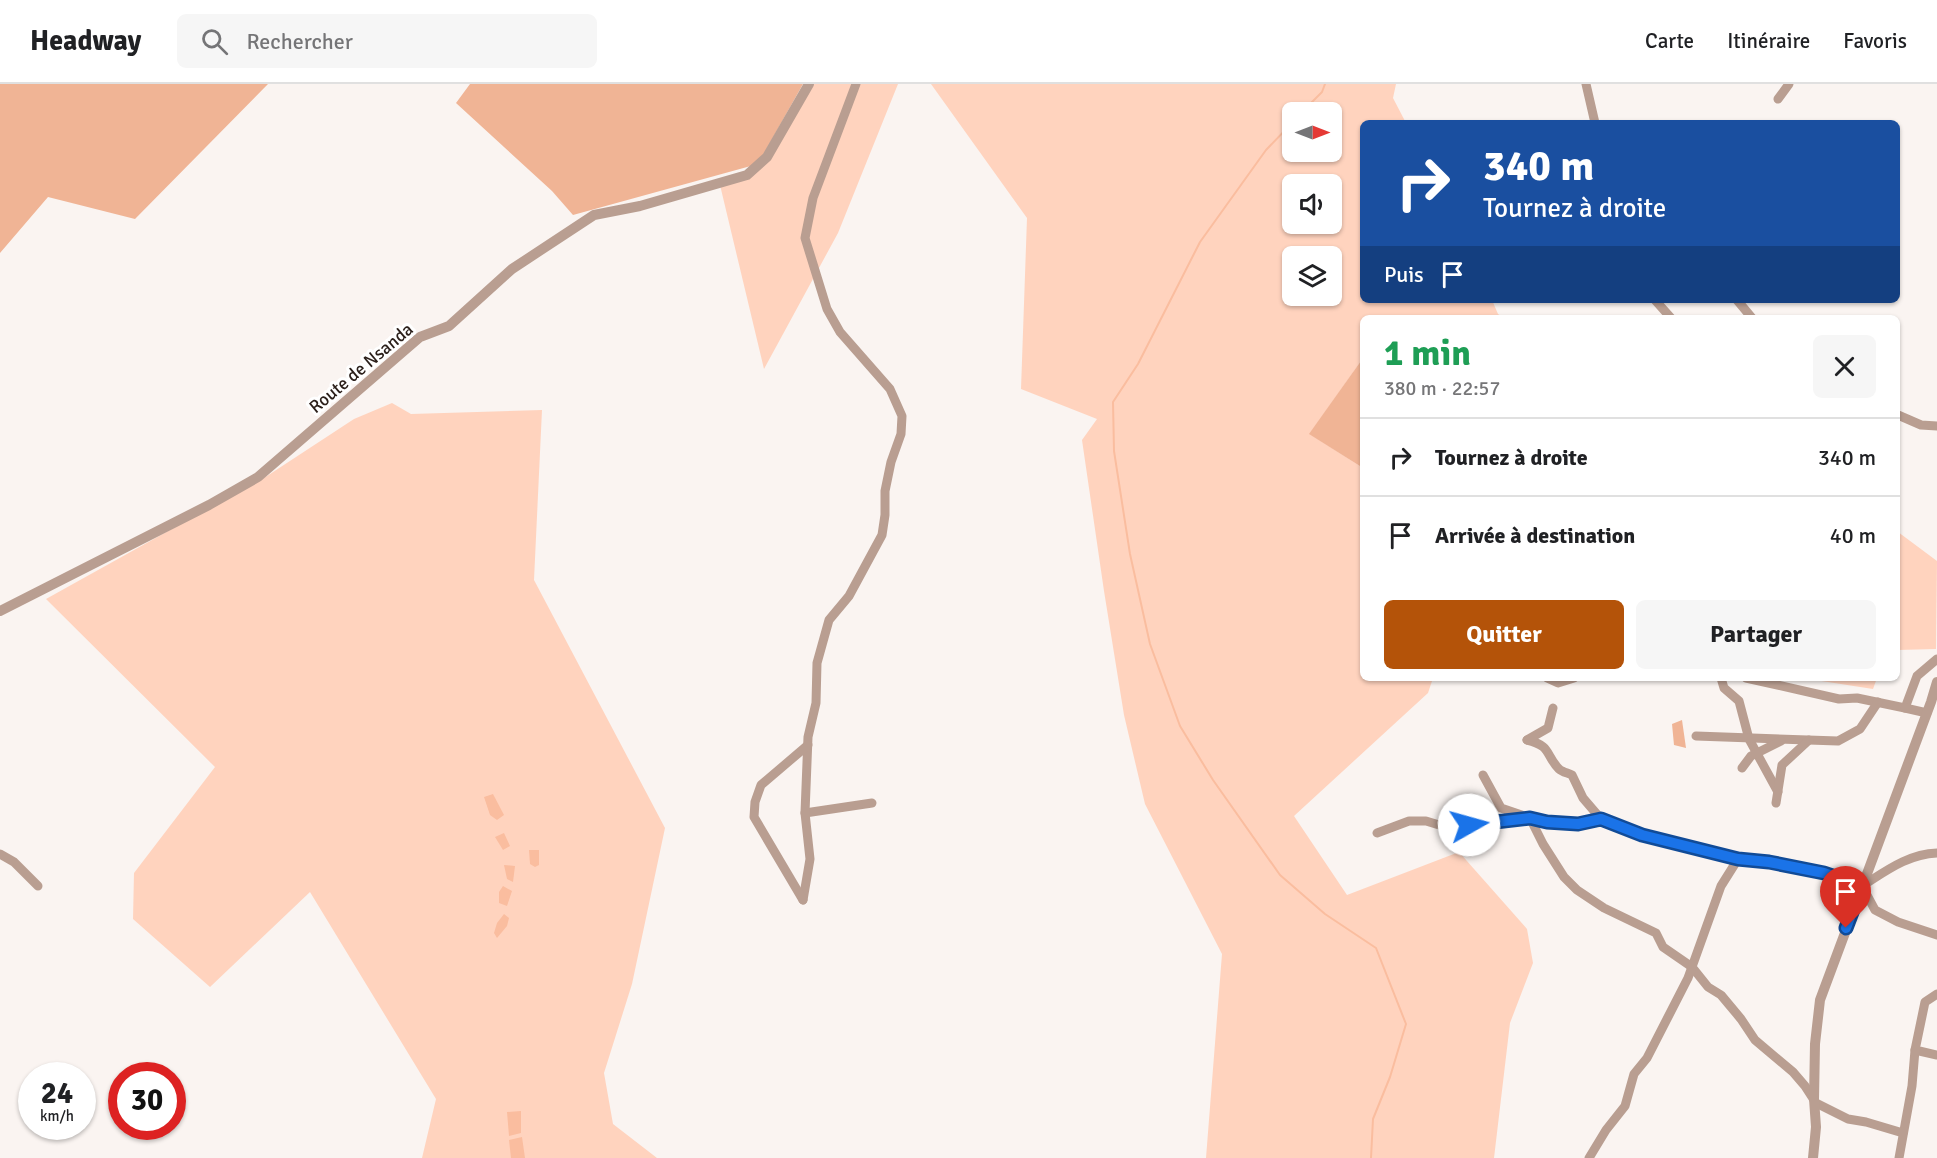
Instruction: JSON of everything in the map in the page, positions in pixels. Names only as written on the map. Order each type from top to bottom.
[{"type":"street","name":"Route de Nsanda","points":[[0,611],[208,505],[258,477],[420,337],[449,326],[512,269],[594,215],[640,206],[747,175],[767,157],[808,84]]},
{"type":"street","points":[[808,745],[760,785],[754,801],[754,817],[803,900],[810,859],[805,813],[808,745],[808,737],[816,704],[817,663],[829,620],[849,596],[882,535],[885,491],[891,462],[901,434],[902,416],[890,389],[840,332],[827,309],[805,237],[813,198],[856,84]]},
{"type":"street","points":[[1586,84],[1594,120]]},
{"type":"street","points":[[1778,99],[1788,84]]},
{"type":"street","points":[[1658,303],[1668,315]]},
{"type":"street","points":[[1740,303],[1750,315]]},
{"type":"street","points":[[1900,416],[1921,425],[1937,426]]},
{"type":"street","points":[[1905,708],[1917,676],[1937,659]]},
{"type":"street","points":[[1722,681],[1724,688],[1739,701],[1749,739],[1778,792]]},
{"type":"street","points":[[1759,681],[1839,699],[1857,698],[1927,713]]},
{"type":"street","points":[[1813,1158],[1816,1126],[1815,1044],[1820,1000],[1937,682]]},
{"type":"street","points":[[1696,736],[1838,741],[1860,729],[1878,702]]},
{"type":"street","points":[[1553,708],[1548,728],[1527,740],[1536,742],[1547,749],[1559,769],[1572,775],[1583,798],[1601,819],[1642,835],[1738,859],[1769,862],[1824,873],[1862,886],[1875,910],[1898,922],[1937,935]]},
{"type":"street","points":[[1742,768],[1751,756],[1783,740]]},
{"type":"street","points":[[1776,803],[1782,765],[1809,741]]},
{"type":"street","points":[[1484,775],[1501,808],[1547,822],[1578,824],[1601,819]]},
{"type":"street","points":[[805,813],[872,803]]},
{"type":"street","points":[[1377,833],[1409,821],[1426,821],[1449,828],[1530,818]]},
{"type":"street","points":[[1530,818],[1564,877],[1577,890],[1604,908],[1656,933],[1663,947],[1692,967],[1708,987],[1721,995],[1755,1040],[1793,1072],[1816,1103],[1848,1119],[1903,1133]]},
{"type":"street","points":[[1862,886],[1906,859],[1920,854],[1937,853]]},
{"type":"street","points":[[0,854],[14,862],[38,886]]},
{"type":"street","points":[[1589,1158],[1606,1130],[1625,1107],[1635,1074],[1657,1040],[1688,978],[1721,886],[1738,859]]},
{"type":"street","points":[[1899,1158],[1912,1086],[1915,1050],[1925,1002],[1937,994]]},
{"type":"street","points":[[1915,1050],[1937,1055]]},
{"type":"shaded area","points":[[0,84],[268,84],[135,219],[48,197],[0,253]]},
{"type":"shaded area","points":[[470,84],[803,84],[758,164],[573,215],[552,191],[456,103]]},
{"type":"shaded area","points":[[813,84],[898,84],[838,233],[764,369],[720,185],[747,179]]},
{"type":"shaded area","points":[[931,84],[1396,84],[1393,98],[1404,120],[1360,120],[1360,303],[1493,303],[1500,315],[1360,315],[1360,362],[1310,434],[1360,466],[1360,681],[1432,681],[1428,693],[1294,816],[1347,895],[1459,852],[1527,929],[1533,963],[1510,1023],[1494,1158],[1206,1158],[1222,954],[1145,804],[1124,715],[1082,440],[1097,419],[1021,389],[1027,218]]},
{"type":"shaded area","points":[[1360,362],[1360,466],[1309,434]]},
{"type":"shaded area","points":[[392,403],[411,414],[542,410],[534,580],[665,828],[632,984],[604,1073],[613,1124],[657,1158],[422,1158],[436,1099],[310,892],[210,987],[133,919],[134,873],[215,767],[46,599],[267,476],[354,419]]},
{"type":"shaded area","points":[[1900,533],[1937,561],[1936,649],[1900,650]]},
{"type":"shaded area","points":[[1821,681],[1876,681],[1873,689]]},
{"type":"shaded area","points":[[1682,720],[1686,748],[1674,745],[1672,724]]},
{"type":"shaded area","points":[[493,794],[504,815],[497,820],[490,815],[484,797]]},
{"type":"shaded area","points":[[504,833],[510,846],[503,850],[495,837]]},
{"type":"shaded area","points":[[529,850],[539,850],[539,865],[535,867],[530,864]]},
{"type":"shaded area","points":[[504,865],[515,866],[513,882],[507,879]]},
{"type":"shaded area","points":[[503,886],[512,891],[507,906],[499,903],[499,892]]},
{"type":"shaded area","points":[[504,914],[509,918],[507,926],[497,938],[494,933],[497,923]]},
{"type":"shaded area","points":[[521,1111],[521,1133],[509,1136],[507,1112]]},
{"type":"shaded area","points":[[522,1137],[525,1158],[511,1158],[509,1140]]},
{"type":"waterway","points":[[1312,102],[1322,92],[1325,84]]},
{"type":"waterway","points":[[1282,133],[1266,150],[1200,242],[1138,364],[1113,402],[1114,451],[1130,554],[1150,644],[1180,726],[1213,780],[1280,875],[1325,914],[1376,948],[1406,1024],[1390,1077],[1373,1119],[1371,1158]]},
{"type":"route","points":[[1469,825],[1530,818],[1547,822],[1578,824],[1601,819],[1642,835],[1738,859],[1769,862],[1824,873],[1862,886],[1846,928]]}]
